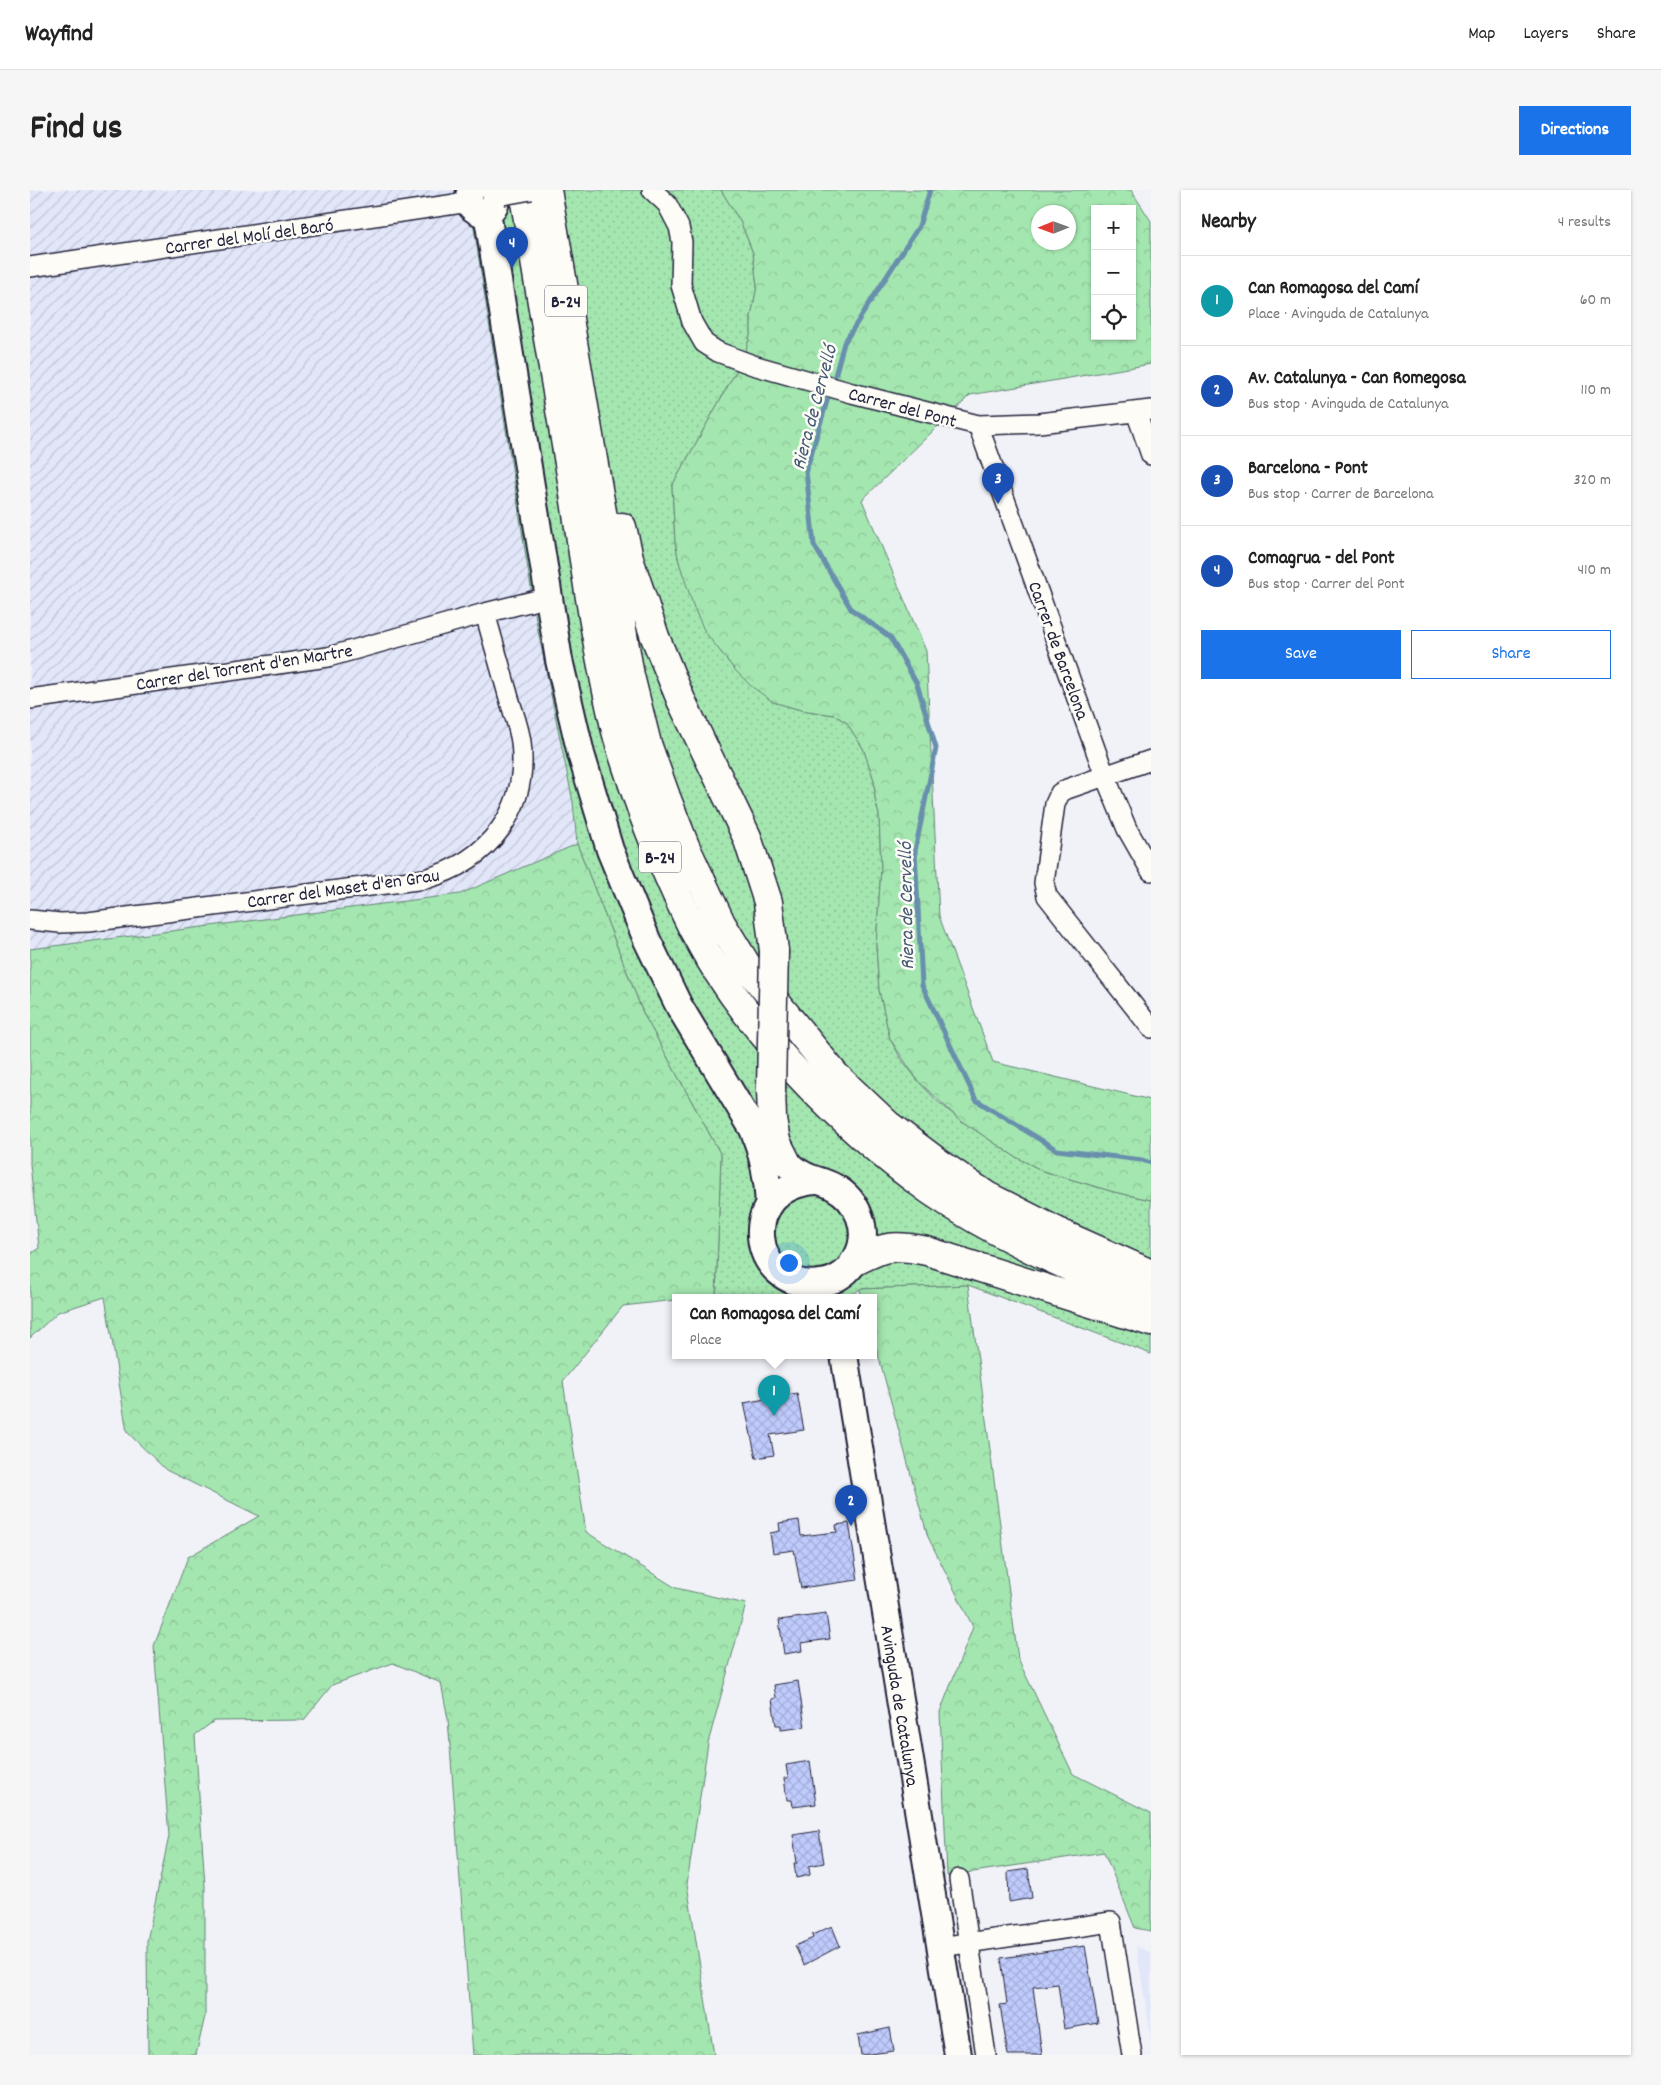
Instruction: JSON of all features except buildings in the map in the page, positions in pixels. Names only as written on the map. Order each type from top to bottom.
[{"type":"highway","name":"B-24","points":[[547,190],[630,676],[647,744],[685,846],[721,923],[749,969],[835,1075],[888,1124],[922,1151],[987,1196],[1066,1236],[1151,1274]]},
{"type":"highway","name":"B-24","points":[[492,196],[613,715],[634,787],[656,849],[694,930],[718,971],[747,1014],[838,1115],[886,1157],[934,1192],[1032,1250],[1151,1303]]},
{"type":"highway","points":[[584,412],[608,476],[630,562],[655,636],[680,700],[746,837],[768,902],[774,952],[772,1119],[776,1142],[787,1163]]},
{"type":"highway","points":[[851,1266],[874,1251],[890,1246],[909,1247],[1006,1275],[1151,1322]]},
{"type":"street","points":[[531,190],[492,196],[507,326],[559,660],[581,754],[610,850],[647,940],[679,1006],[753,1128],[766,1145],[800,1173],[816,1181],[831,1185],[845,1194],[856,1206],[862,1222],[863,1238],[859,1254],[851,1266],[843,1294]]},
{"type":"street","name":"Carrer del Pont","points":[[652,190],[667,204],[679,227],[682,242],[681,285],[695,330],[710,348],[754,365],[852,393],[978,425],[1039,423],[1143,411]]},
{"type":"street","name":"Carrer del Molí del Baró","points":[[30,267],[492,196]]},
{"type":"street","points":[[1143,411],[1151,455]]},
{"type":"street","name":"Carrer de Barcelona","points":[[978,425],[1105,776],[1127,829],[1151,871]]},
{"type":"street","points":[[485,613],[549,597]]},
{"type":"street","name":"Carrer del Torrent d'en Martre","points":[[30,699],[328,657],[485,613]]},
{"type":"street","name":"Carrer del Maset d'en Grau","points":[[30,920],[60,923],[88,922],[416,880],[444,874],[463,864],[494,838],[505,823],[514,805],[522,770],[521,740],[485,613]]},
{"type":"street","points":[[1151,760],[1068,788],[1058,797],[1044,878],[1048,896],[1151,1028]]},
{"type":"street","points":[[753,1128],[762,1150],[766,1168],[769,1205]]},
{"type":"street","points":[[816,1181],[802,1182],[789,1187],[778,1194],[769,1205],[762,1219],[760,1235],[764,1251],[771,1265],[783,1276],[807,1290],[812,1284],[826,1282],[851,1266]]},
{"type":"street","name":"Avinguda de Catalunya","points":[[845,1359],[958,2055]]},
{"type":"street","points":[[959,1879],[986,2055]]},
{"type":"street","points":[[940,1947],[1111,1922],[1132,2055]]},
{"type":"shaded area","points":[[30,190],[468,190],[537,626],[573,802],[577,844],[460,894],[30,949]]},
{"type":"shaded area","points":[[1136,1946],[1151,1953],[1151,2037]]},
{"type":"green space","points":[[468,190],[721,190],[741,223],[753,253],[757,286],[751,317],[751,332],[744,357],[672,486],[675,542],[679,562],[687,584],[722,654],[735,670],[773,702],[801,710],[834,715],[846,722],[863,748],[874,780],[875,798],[879,815],[881,868],[876,946],[879,990],[890,1039],[900,1057],[918,1081],[937,1101],[960,1120],[1014,1156],[1043,1171],[1114,1192],[1151,1200],[1151,1354],[968,1285],[860,1289],[854,1294],[716,1294],[721,1155],[643,1013],[577,844],[573,802],[537,626]]},
{"type":"green space","points":[[721,190],[1131,190],[1151,221],[1151,364],[970,395],[862,500],[926,651],[939,916],[993,1062],[1151,1100],[1151,1200],[1114,1192],[1043,1171],[1014,1156],[960,1120],[918,1081],[890,1039],[879,990],[876,946],[881,868],[879,815],[875,798],[874,780],[863,748],[846,722],[834,715],[801,710],[773,702],[751,686],[735,670],[705,632],[694,608],[679,562],[675,542],[672,486],[744,357],[751,332],[751,317],[757,286],[753,253],[741,223]]},
{"type":"green space","points":[[577,844],[643,1013],[721,1155],[716,1294],[672,1294],[672,1300],[623,1306],[563,1381],[586,1532],[676,1588],[746,1604],[708,1743],[687,1884],[714,2055],[473,2055],[448,1719],[441,1683],[393,1663],[332,1685],[304,1720],[214,1721],[195,1735],[205,1886],[205,2016],[196,2055],[148,2055],[147,1941],[169,1836],[154,1646],[188,1557],[259,1516],[166,1470],[127,1432],[105,1297],[58,1312],[30,1338],[30,1254],[39,1248],[30,1164],[30,949],[460,894]]},
{"type":"green space","points":[[968,1285],[1018,1659],[1073,1774],[1151,1813],[1151,1931],[1135,1928],[1104,1852],[947,1876],[940,1712],[973,1627],[928,1537],[877,1351],[877,1294],[861,1294],[860,1289]]},
{"type":"waterway","name":"Riera de Cervelló","points":[[833,383],[844,343],[919,226],[930,190]]},
{"type":"waterway","name":"Riera de Cervelló","points":[[830,391],[806,471],[814,545],[851,609],[890,637],[917,684],[936,748],[915,851],[922,985],[976,1100],[1057,1150],[1142,1160],[1151,1163]]},
{"type":"place","name":"Comagrua - del Pont","points":[[512,268]]},
{"type":"place","name":"Barcelona - Pont","points":[[998,504]]},
{"type":"place","name":"Can Romagosa del Camí","points":[[774,1416]]},
{"type":"place","name":"Av. Catalunya - Can Romegosa","points":[[851,1526]]}]
